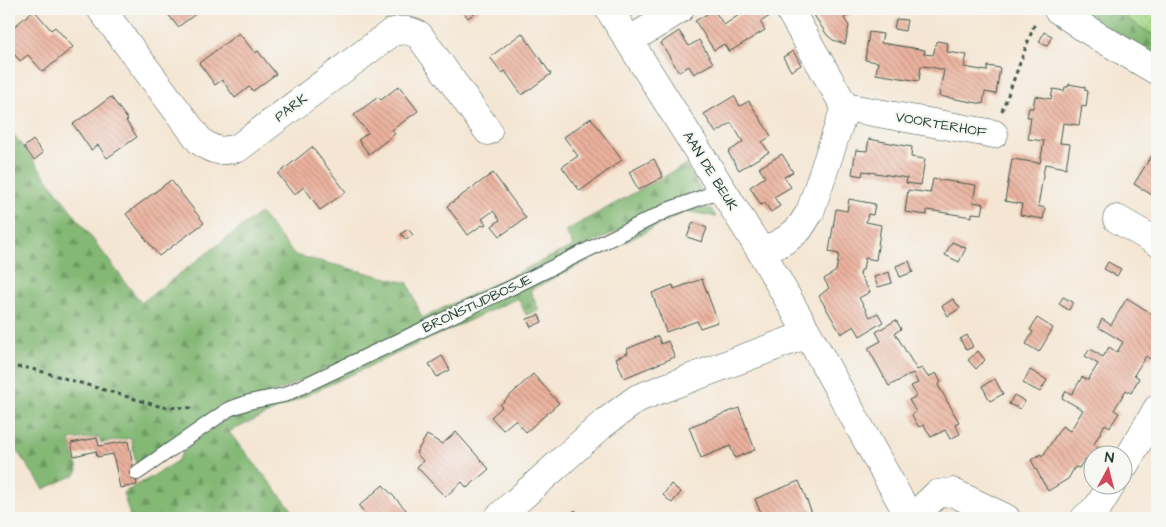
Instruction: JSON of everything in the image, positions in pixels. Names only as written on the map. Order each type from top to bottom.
[{"type":"street","name":"PARK","points":[[101,9],[200,141],[209,148],[219,151],[238,148],[391,33],[398,30],[413,32],[419,35],[488,131]]},
{"type":"street","name":"AAN DE BEUK","points":[[610,9],[762,254],[911,518]]},
{"type":"street","points":[[630,41],[680,9]]},
{"type":"street","points":[[762,254],[799,229],[810,212],[846,107],[789,9]]},
{"type":"street","points":[[1047,13],[1086,29],[1157,71]]},
{"type":"street","name":"VOORTERHOF","points":[[846,107],[994,134]]},
{"type":"street","points":[[1117,219],[1157,242]]},
{"type":"street","points":[[498,518],[603,424],[638,398],[808,334]]},
{"type":"street","points":[[1134,449],[1157,409]]},
{"type":"street","points":[[911,518],[936,494],[952,492],[1006,518]]},
{"type":"street","points":[[1085,518],[1098,508],[1106,494]]},
{"type":"lane","name":"BRONSTIJDBOSJE","points":[[138,473],[229,409],[249,402],[284,395],[519,284],[670,209],[722,190]]},
{"type":"path","name":"VOORTERHOF","points":[[994,134],[1047,13]]},
{"type":"path","points":[[9,368],[23,367],[40,371],[162,407],[229,409]]},
{"type":"green space","points":[[1073,9],[1115,9],[1157,37],[1157,57]]},
{"type":"green space","points":[[1115,9],[1157,9],[1157,37],[1132,22]]},
{"type":"green space","points":[[9,128],[141,303],[260,213],[295,255],[408,283],[422,318],[573,246],[565,231],[685,165],[702,191],[281,390],[222,408],[136,465],[131,438],[101,443],[99,437],[70,440],[78,470],[75,475],[44,489],[9,440]]},
{"type":"green space","points":[[690,208],[711,209],[716,217],[687,211],[530,290],[539,310],[526,315],[518,298],[229,432],[297,516],[296,518],[125,518],[130,516],[123,493],[177,461],[186,447],[233,414],[286,401],[677,211]]},
{"type":"building","points":[[164,9],[201,9],[201,10],[178,27]]},
{"type":"building","points":[[461,9],[480,9],[468,18]]},
{"type":"building","points":[[740,9],[766,9],[770,16],[760,22],[765,30],[729,52],[724,44],[714,50],[695,21],[714,10],[724,25],[742,13]]},
{"type":"building","points":[[816,9],[851,9],[853,12],[844,18],[849,26],[845,44],[833,40],[827,35],[812,12]]},
{"type":"building","points":[[34,10],[51,30],[55,27],[73,47],[43,72],[28,55],[20,61],[9,48],[9,31]]},
{"type":"building","points":[[896,19],[907,20],[905,31],[894,29]]},
{"type":"building","points":[[679,31],[689,46],[699,40],[713,63],[694,74],[689,66],[679,72],[661,43]]},
{"type":"building","points":[[869,32],[883,34],[881,43],[925,50],[924,54],[933,55],[937,41],[948,43],[947,52],[967,55],[964,67],[987,71],[988,66],[1000,68],[996,94],[985,92],[983,104],[939,96],[944,70],[931,67],[921,66],[919,81],[876,74],[878,62],[865,60]]},
{"type":"building","points":[[1044,32],[1052,36],[1047,46],[1039,42]]},
{"type":"building","points":[[239,33],[255,53],[258,51],[276,74],[253,91],[249,87],[235,98],[222,80],[215,85],[199,63]]},
{"type":"building","points":[[522,33],[551,74],[522,95],[505,71],[502,73],[490,57]]},
{"type":"building","points":[[793,51],[801,65],[791,71],[783,57]]},
{"type":"building","points":[[1069,84],[1085,87],[1085,90],[1088,91],[1086,107],[1082,106],[1079,125],[1063,123],[1060,143],[1070,144],[1066,168],[1045,164],[1038,206],[1045,208],[1043,219],[1020,215],[1022,204],[1005,201],[1012,159],[1040,163],[1044,141],[1028,139],[1031,117],[1027,117],[1029,108],[1033,108],[1035,96],[1051,99],[1053,89],[1064,91],[1065,87],[1068,87]]},
{"type":"building","points":[[399,86],[418,111],[392,130],[395,134],[369,154],[358,140],[368,133],[354,115],[378,97],[381,100]]},
{"type":"building","points":[[734,96],[740,106],[749,101],[771,136],[762,142],[769,152],[739,170],[728,152],[743,142],[737,132],[731,123],[716,133],[704,114]]},
{"type":"building","points":[[111,97],[128,120],[126,121],[137,137],[107,158],[98,145],[91,150],[73,124]]},
{"type":"building","points":[[591,118],[622,160],[580,191],[562,167],[578,156],[564,137]]},
{"type":"building","points":[[869,139],[912,147],[911,157],[925,159],[921,185],[906,183],[907,178],[863,171],[862,176],[852,174],[856,150],[867,151]]},
{"type":"building","points":[[33,140],[43,153],[34,160],[24,147]]},
{"type":"building","points":[[312,147],[346,192],[320,210],[304,187],[294,195],[278,174]]},
{"type":"building","points":[[782,154],[793,172],[784,177],[791,187],[774,197],[780,206],[771,212],[765,203],[761,205],[750,187],[765,177],[759,168]]},
{"type":"building","points":[[1152,155],[1157,158],[1157,198],[1134,184]]},
{"type":"building","points":[[654,159],[663,177],[638,190],[629,172]]},
{"type":"building","points":[[493,173],[526,218],[500,236],[492,226],[500,220],[493,211],[482,219],[486,224],[468,235],[447,206]]},
{"type":"building","points":[[933,179],[976,185],[973,202],[984,204],[982,214],[972,213],[972,217],[927,210],[927,215],[905,212],[908,190],[930,193]]},
{"type":"building","points":[[171,180],[204,223],[159,256],[126,214]]},
{"type":"building","points":[[849,199],[875,204],[873,215],[868,214],[866,222],[881,225],[876,260],[865,258],[860,275],[870,292],[859,298],[870,317],[878,313],[883,322],[860,336],[854,326],[841,334],[819,296],[829,288],[824,279],[836,271],[839,254],[829,252],[836,209],[847,211]]},
{"type":"building","points":[[693,222],[707,228],[702,242],[687,237]]},
{"type":"building","points":[[408,229],[413,235],[406,240],[401,234]]},
{"type":"building","points":[[952,242],[966,248],[959,262],[945,255]]},
{"type":"building","points":[[909,261],[913,272],[900,277],[896,266]]},
{"type":"building","points":[[1108,262],[1121,269],[1117,276],[1104,269]]},
{"type":"building","points":[[889,272],[892,283],[878,287],[874,277]]},
{"type":"building","points":[[702,279],[718,322],[700,328],[697,321],[666,332],[652,293],[673,285],[674,289]]},
{"type":"building","points":[[1063,297],[1073,302],[1069,310],[1059,304]]},
{"type":"building","points":[[1127,298],[1157,317],[1157,337],[1154,342],[1157,343],[1157,348],[1150,359],[1146,356],[1134,375],[1139,378],[1131,393],[1126,390],[1114,410],[1119,413],[1110,427],[1105,424],[1094,444],[1084,444],[1084,460],[1079,468],[1075,467],[1068,479],[1048,491],[1031,460],[1041,454],[1042,457],[1062,426],[1070,431],[1083,410],[1062,398],[1066,391],[1072,394],[1082,377],[1088,380],[1098,364],[1085,356],[1090,349],[1103,357],[1109,347],[1117,352],[1123,342],[1098,327],[1102,319],[1111,325]]},
{"type":"building","points":[[953,299],[960,308],[948,316],[942,306]]},
{"type":"building","points":[[539,315],[542,322],[531,327],[527,319]]},
{"type":"building","points":[[1037,318],[1053,328],[1039,352],[1026,344],[1033,332],[1030,330]]},
{"type":"building","points":[[896,320],[901,329],[895,333],[917,370],[922,368],[928,377],[936,373],[941,382],[938,385],[959,422],[955,424],[960,434],[950,439],[945,430],[931,437],[924,425],[919,427],[912,415],[916,412],[909,400],[917,396],[911,386],[918,383],[913,373],[889,386],[868,348],[881,341],[876,332]]},
{"type":"building","points":[[967,335],[973,347],[966,350],[960,339]]},
{"type":"building","points":[[658,336],[661,344],[668,341],[675,357],[624,378],[616,358],[628,353],[627,349]]},
{"type":"building","points":[[978,351],[985,360],[976,369],[968,360]]},
{"type":"building","points":[[442,356],[450,370],[437,377],[429,364]]},
{"type":"building","points":[[1030,370],[1047,380],[1040,392],[1023,383]]},
{"type":"building","points":[[533,374],[559,403],[526,432],[515,420],[503,430],[491,417],[502,407],[500,405]]},
{"type":"building","points":[[995,379],[1003,394],[990,401],[982,386]]},
{"type":"building","points":[[1014,395],[1025,401],[1020,409],[1009,404]]},
{"type":"building","points":[[739,408],[755,450],[735,458],[730,446],[701,458],[689,427]]},
{"type":"building","points":[[456,432],[489,469],[467,488],[462,482],[445,497],[417,467],[423,461],[416,453],[427,435],[442,444]]},
{"type":"building","points":[[97,438],[99,446],[128,441],[137,485],[120,488],[113,454],[97,457],[96,451],[74,456],[71,443]]},
{"type":"building","points":[[799,481],[814,518],[763,518],[755,499]]},
{"type":"building","points":[[671,484],[681,492],[672,503],[663,495]]},
{"type":"building","points":[[383,485],[408,512],[403,516],[405,518],[369,518],[359,506]]},
{"type":"building","points":[[9,487],[12,498],[16,518],[9,518]]},
{"type":"building","points":[[575,510],[583,518],[566,518]]}]
